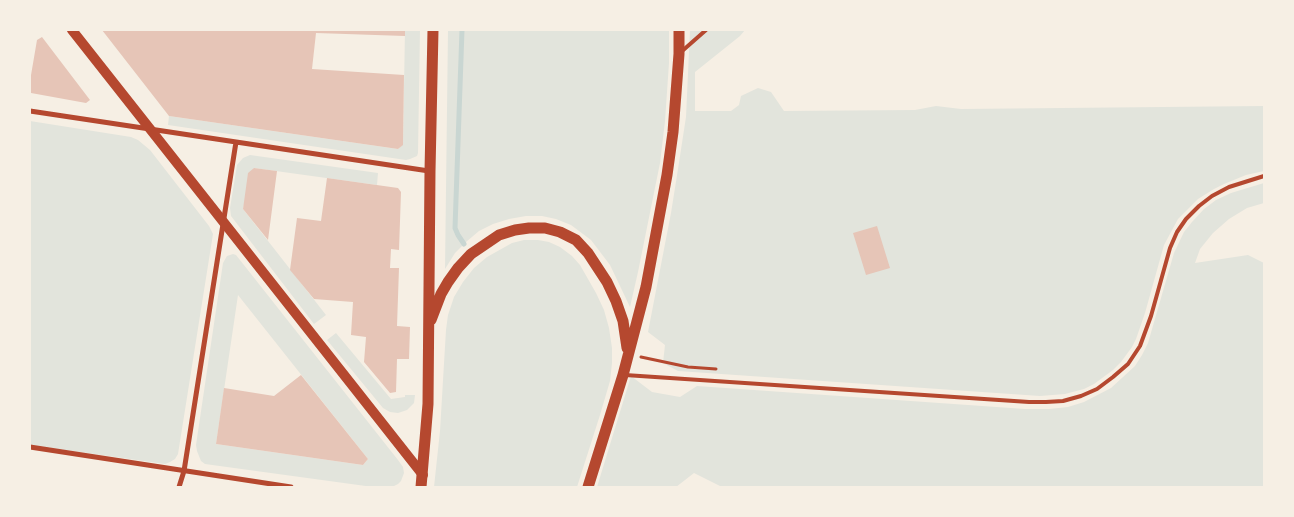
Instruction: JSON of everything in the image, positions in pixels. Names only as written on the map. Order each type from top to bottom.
[{"type":"main road","points":[[72,30],[423,475]]},
{"type":"main road","points":[[421,487],[428,404],[433,30]]},
{"type":"main road","points":[[588,487],[623,375],[646,287],[673,132],[679,30]]},
{"type":"main road","points":[[428,330],[441,294],[458,268],[471,254],[499,235],[522,229],[545,228],[560,232],[576,240],[597,266],[616,301],[623,321],[628,354]]},
{"type":"street","points":[[30,111],[430,171]]},
{"type":"street","points":[[179,487],[184,471],[236,142]]},
{"type":"street","points":[[30,447],[291,487]]},
{"type":"lane","points":[[679,54],[706,30]]},
{"type":"lane","points":[[623,375],[1029,402],[1063,401],[1081,396],[1097,389],[1113,377],[1128,364],[1140,346],[1149,323],[1170,248],[1177,232],[1186,219],[1212,196],[1229,187],[1264,176]]},
{"type":"path","points":[[628,354],[688,367],[718,369]]},
{"type":"shaded area","points":[[405,30],[420,30],[418,153],[417,156],[410,159],[406,160],[168,125],[169,116],[398,149],[403,144]]},
{"type":"shaded area","points":[[448,30],[669,30],[669,63],[660,163],[630,307],[610,265],[591,240],[571,225],[542,216],[509,219],[479,231],[455,253],[445,269]]},
{"type":"shaded area","points":[[690,30],[745,30],[695,72],[695,111],[731,111],[739,105],[741,96],[758,88],[771,92],[784,111],[915,110],[936,106],[961,109],[1264,106],[1264,171],[1246,175],[1214,189],[1198,199],[1178,219],[1164,245],[1145,313],[1132,347],[1113,370],[1084,389],[1065,394],[1040,396],[678,371],[663,363],[665,345],[648,332],[671,213],[686,117]]},
{"type":"shaded area","points":[[30,121],[131,137],[138,140],[150,150],[209,226],[213,234],[178,454],[170,462],[165,464],[30,445]]},
{"type":"shaded area","points":[[250,155],[378,173],[377,185],[254,168],[243,209],[326,315],[314,324],[231,216],[230,208],[237,165],[243,158]]},
{"type":"shaded area","points":[[1264,183],[1264,203],[1247,208],[1229,219],[1213,233],[1200,249],[1195,263],[1248,255],[1264,263],[1264,487],[722,487],[694,473],[676,487],[597,487],[631,376],[652,392],[680,397],[697,386],[1025,409],[1068,407],[1084,402],[1111,388],[1135,366],[1142,355],[1148,343],[1174,253],[1184,232],[1192,222],[1216,200],[1231,193]]},
{"type":"shaded area","points":[[524,240],[549,242],[572,256],[580,265],[596,293],[604,310],[609,328],[612,348],[610,381],[577,487],[434,487],[440,431],[446,330],[448,315],[454,297],[474,268],[487,257],[512,243]]},
{"type":"shaded area","points":[[236,255],[398,460],[403,467],[404,473],[398,484],[392,487],[373,487],[205,464],[201,461],[196,445],[223,263],[227,256]],"holes":[[[238,295],[368,459],[363,465],[216,444]]]},
{"type":"shaded area","points":[[336,333],[391,399],[405,397],[405,395],[415,395],[414,403],[407,410],[398,413],[390,412],[383,408],[327,340]]},
{"type":"building","points":[[102,30],[405,30],[405,36],[316,33],[312,69],[404,75],[403,145],[398,149],[169,116]]},
{"type":"building","points":[[42,37],[90,100],[86,103],[31,93],[30,81],[37,40]]},
{"type":"building","points":[[254,168],[277,171],[268,240],[243,209],[248,173]]},
{"type":"building","points":[[327,178],[398,188],[401,192],[399,250],[391,249],[390,268],[399,268],[397,326],[410,327],[409,359],[397,359],[396,392],[390,393],[364,362],[366,337],[351,335],[353,302],[314,299],[290,270],[297,218],[321,221]]},
{"type":"building","points":[[877,226],[890,268],[866,275],[853,233]]},
{"type":"building","points":[[301,375],[368,459],[363,465],[216,444],[224,388],[274,396]]},
{"type":"waterway","points":[[462,30],[455,228],[464,244]]}]
